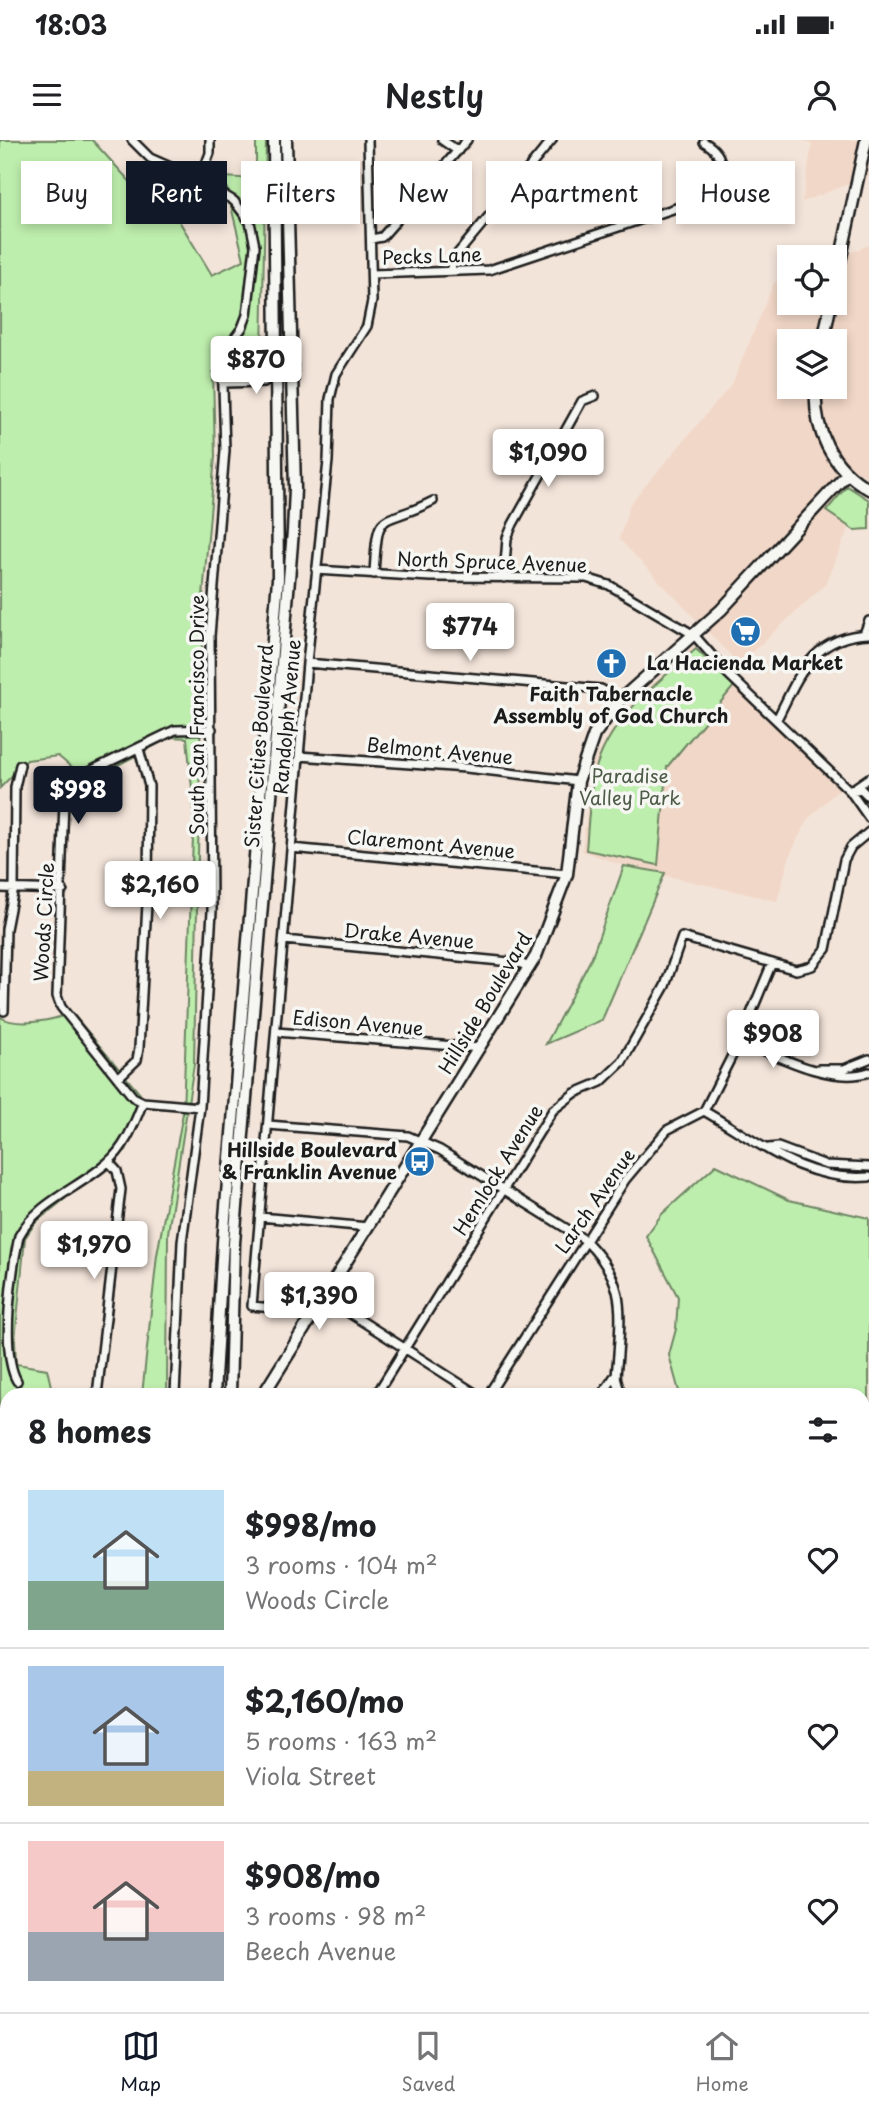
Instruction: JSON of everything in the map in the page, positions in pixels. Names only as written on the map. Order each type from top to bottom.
[{"type":"main road","name":"Sister Cities Boulevard","points":[[214,1388],[223,1241],[278,579],[274,140]]},
{"type":"main road","name":"Sister Cities Boulevard","points":[[230,1388],[234,1243],[293,531],[286,140]]},
{"type":"main road","points":[[844,245],[866,140]]},
{"type":"main road","points":[[815,399],[815,408],[824,443],[846,475],[869,489]]},
{"type":"main road","name":"Hillside Boulevard","points":[[267,1388],[530,968],[549,928],[567,874],[578,781],[594,735],[620,700],[741,590],[846,475]]},
{"type":"street","points":[[132,140],[150,158],[157,161]]},
{"type":"street","points":[[206,161],[210,140]]},
{"type":"street","name":"Randolph Avenue","points":[[309,1319],[292,1310],[255,1309],[253,1306],[307,663],[328,461],[332,387],[366,326],[372,274],[368,140]]},
{"type":"street","points":[[442,140],[457,151]]},
{"type":"street","points":[[371,239],[382,237],[467,140]]},
{"type":"street","points":[[450,271],[454,258],[552,140]]},
{"type":"street","name":"Pecks Lane","points":[[372,274],[501,267],[703,199],[718,183],[722,166],[714,148],[704,142]]},
{"type":"street","points":[[227,197],[244,212],[250,222],[255,246],[247,315],[242,328],[222,355],[223,371],[264,366],[276,373]]},
{"type":"street","name":"South San Francisco Drive","points":[[175,1388],[182,1242],[200,1107],[212,911],[210,636],[225,450],[223,371]]},
{"type":"street","points":[[224,383],[264,382],[276,373],[292,372]]},
{"type":"street","points":[[504,578],[507,538],[513,524],[582,401],[595,396]]},
{"type":"street","points":[[374,574],[377,528],[383,519],[433,501]]},
{"type":"street","name":"North Spruce Avenue","points":[[316,570],[504,578],[586,578],[609,585],[694,635],[729,675],[850,791],[869,818]]},
{"type":"street","points":[[777,719],[811,656],[833,641],[867,634],[869,621]]},
{"type":"street","points":[[307,663],[601,689],[620,700]]},
{"type":"street","name":"Woods Circle","points":[[118,1078],[61,1007],[57,984],[66,792],[78,777],[175,730],[212,729]]},
{"type":"street","points":[[139,749],[149,786],[148,886],[139,1048],[136,1060],[118,1078],[133,1097],[143,1102],[200,1107]]},
{"type":"street","name":"Belmont Avenue","points":[[299,756],[467,768],[578,781]]},
{"type":"street","points":[[4,1012],[6,937],[14,888],[15,787],[20,765]]},
{"type":"street","points":[[850,791],[869,778]]},
{"type":"street","points":[[850,791],[861,789],[869,797]]},
{"type":"street","name":"Hemlock Avenue","points":[[380,1388],[554,1110],[575,1093],[601,1082],[622,1062],[665,986],[682,937],[796,970],[812,966],[826,949],[844,860],[851,847],[869,832]]},
{"type":"street","name":"Claremont Avenue","points":[[292,848],[567,874]]},
{"type":"street","points":[[0,888],[62,890]]},
{"type":"street","name":"Drake Avenue","points":[[284,940],[520,962],[530,968]]},
{"type":"street","points":[[772,963],[740,1040],[704,1111],[769,1148],[774,1154],[813,1173],[836,1177],[869,1177]]},
{"type":"street","name":"Edison Avenue","points":[[276,1032],[480,1048]]},
{"type":"street","points":[[740,1040],[778,1057],[844,1076],[869,1072]]},
{"type":"street","points":[[818,1069],[844,1069],[869,1059]]},
{"type":"street","points":[[17,1381],[10,1365],[10,1328],[19,1236],[26,1223],[38,1212],[109,1162],[129,1135],[143,1102]]},
{"type":"street","name":"Larch Avenue","points":[[492,1388],[625,1180],[667,1130],[704,1111]]},
{"type":"street","points":[[268,1125],[398,1134],[422,1140],[585,1241],[604,1259],[616,1285],[621,1314],[614,1377],[607,1388]]},
{"type":"street","points":[[769,1148],[778,1147],[826,1165],[869,1167]]},
{"type":"street","points":[[98,1388],[121,1189],[117,1171],[109,1162]]},
{"type":"street","points":[[260,1217],[368,1227]]},
{"type":"street","points":[[324,1297],[467,1388]]},
{"type":"street","points":[[614,1377],[619,1388]]},
{"type":"shaded area","points":[[804,140],[869,140],[869,176],[802,202],[812,145]]},
{"type":"shaded area","points":[[869,245],[869,478],[858,472],[826,511],[849,527],[826,584],[739,664],[619,539],[630,504],[732,384],[774,283],[777,282],[777,315],[847,315],[847,254]]},
{"type":"shaded area","points":[[694,645],[840,788],[807,820],[790,855],[777,901],[624,866],[582,851],[593,762],[613,728],[642,694]]},
{"type":"green space","points":[[0,140],[92,140],[111,161],[21,161],[21,224],[112,224],[112,162],[126,177],[126,224],[181,224],[212,275],[244,260],[227,189],[227,177],[241,178],[241,224],[264,224],[262,354],[213,372],[215,456],[203,596],[194,1064],[168,1233],[167,1388],[143,1388],[157,1255],[183,1113],[194,809],[187,738],[171,737],[88,781],[58,756],[27,760],[0,788]]},
{"type":"green space","points":[[256,140],[266,140],[266,161],[256,161]]},
{"type":"green space","points":[[847,486],[869,500],[869,529],[854,530],[826,511]]},
{"type":"green space","name":"Paradise Valley Park","points":[[696,649],[734,686],[667,767],[658,865],[586,850],[593,780],[608,740],[633,706]]},
{"type":"green space","points":[[624,866],[665,873],[602,1020],[546,1044],[591,959]]},
{"type":"green space","points":[[72,1013],[140,1094],[142,1113],[126,1150],[36,1222],[25,1238],[15,1340],[16,1364],[47,1369],[51,1388],[0,1388],[0,1017],[16,1022],[46,1020]]},
{"type":"green space","points":[[716,1165],[789,1200],[869,1218],[869,1388],[678,1388],[669,1355],[676,1329],[678,1297],[646,1236],[662,1214]]},
{"type":"place","name":"La Hacienda Market","points":[[745,632]]},
{"type":"place","name":"Faith Tabernacle Assembly of God Church","points":[[611,663]]},
{"type":"place","name":"Hillside Boulevard & Franklin Avenue","points":[[420,1161]]}]
